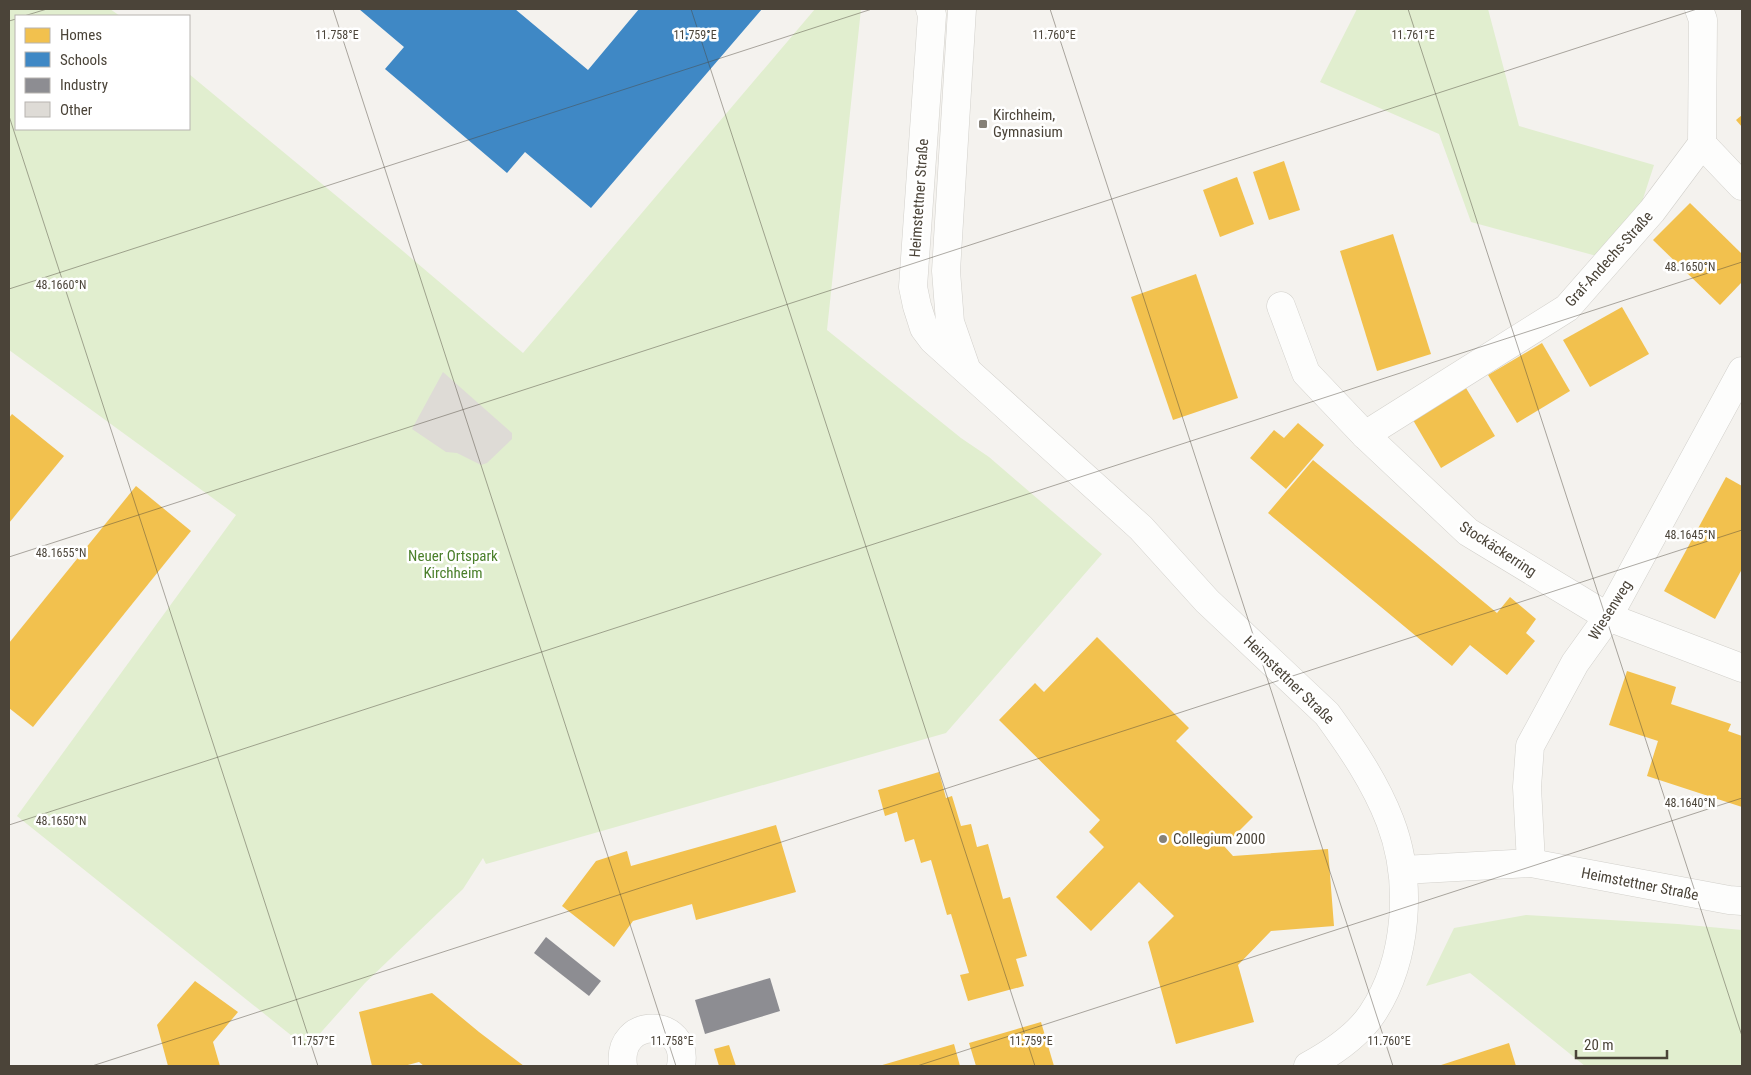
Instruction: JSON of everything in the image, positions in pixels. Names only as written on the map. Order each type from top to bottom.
[{"type":"street","name":"Heimstettner Straße","points":[[930,9],[931,24],[913,287],[924,328],[933,340],[1141,528],[1207,601],[1327,714],[1377,790],[1391,823],[1403,870],[1530,863],[1742,901]]},
{"type":"street","name":"Heimstettner Straße","points":[[962,9],[946,271],[950,322],[966,369]]},
{"type":"street","points":[[1706,12],[1702,144],[1742,186]]},
{"type":"street","name":"Graf-Andechs-Straße","points":[[1365,435],[1567,308],[1652,211],[1702,144]]},
{"type":"street","name":"Stockäckerring","points":[[1281,306],[1306,373],[1365,435],[1468,532],[1608,617],[1742,668]]},
{"type":"street","name":"Wiesenweg","points":[[1530,863],[1527,787],[1530,746],[1575,663],[1608,617],[1742,371]]},
{"type":"street","points":[[1308,1066],[1325,1057],[1348,1040],[1372,1015],[1393,974],[1401,940],[1403,870]]},
{"type":"street","points":[[623,1066],[623,1052],[629,1038],[638,1032],[653,1028],[667,1032],[678,1042],[681,1050],[681,1066]]},
{"type":"green space","name":"Neuer Ortspark Kirchheim","points":[[9,9],[110,9],[119,15],[15,15],[15,130],[190,130],[190,75],[523,353],[815,9],[861,9],[827,330],[961,438],[989,457],[1102,554],[946,733],[486,864],[483,858],[463,889],[365,983],[307,1048],[17,816],[236,515],[9,350]]},
{"type":"green space","points":[[1357,9],[1488,9],[1519,126],[1654,165],[1640,208],[1604,258],[1471,222],[1439,134],[1320,82]]},
{"type":"green space","points":[[1526,915],[1678,924],[1742,930],[1742,1066],[1585,1066],[1470,973],[1426,986],[1454,928]]},
{"type":"building: Homes","points":[[1742,115],[1742,127],[1736,120]]},
{"type":"building: Homes","points":[[1284,161],[1300,210],[1269,220],[1253,172]]},
{"type":"building: Homes","points":[[1237,177],[1254,224],[1220,237],[1203,190]]},
{"type":"building: Homes","points":[[1690,203],[1742,254],[1742,282],[1720,305],[1653,240]]},
{"type":"building: Homes","points":[[1393,234],[1431,354],[1377,371],[1340,251]]},
{"type":"building: Homes","points":[[1196,274],[1238,398],[1173,420],[1131,297]]},
{"type":"building: Homes","points":[[1622,307],[1649,354],[1590,387],[1563,340]]},
{"type":"building: Homes","points":[[1542,343],[1570,391],[1517,423],[1488,375]]},
{"type":"building: Homes","points":[[1466,388],[1495,436],[1441,468],[1413,420]]},
{"type":"building: Homes","points":[[12,414],[64,456],[9,523],[9,418]]},
{"type":"building: Homes","points":[[1298,423],[1324,445],[1286,489],[1250,458],[1274,430],[1284,438]]},
{"type":"building: Homes","points":[[1313,460],[1497,613],[1510,597],[1536,619],[1526,633],[1535,641],[1507,675],[1470,645],[1452,666],[1268,513]]},
{"type":"building: Homes","points":[[1726,477],[1742,486],[1742,569],[1715,619],[1664,591]]},
{"type":"building: Homes","points":[[136,486],[191,531],[33,727],[9,708],[9,643]]},
{"type":"building: Homes","name":"Collegium 2000","points":[[1097,637],[1189,728],[1176,741],[1253,817],[1224,846],[1233,856],[1328,849],[1334,926],[1271,931],[1238,965],[1254,1022],[1176,1044],[1148,942],[1174,916],[1139,882],[1091,931],[1056,897],[1104,847],[1089,832],[1100,820],[999,720],[1035,683],[1044,692]]},
{"type":"building: Homes","points":[[1627,671],[1676,687],[1671,704],[1731,724],[1728,731],[1742,736],[1742,807],[1647,776],[1658,741],[1609,725]]},
{"type":"building: Homes","points":[[939,772],[946,798],[952,796],[961,826],[971,824],[977,847],[988,844],[1003,899],[1010,897],[1027,956],[1016,959],[1024,986],[968,1001],[960,975],[969,973],[951,914],[947,915],[931,860],[921,863],[914,839],[905,842],[897,812],[885,816],[878,790]]},
{"type":"building: Homes","points":[[776,825],[796,892],[696,920],[692,904],[633,921],[614,947],[562,906],[596,861],[627,851],[631,866]]},
{"type":"building: Homes","points":[[195,981],[238,1012],[213,1042],[220,1066],[168,1066],[157,1025]]},
{"type":"building: Homes","points":[[432,993],[524,1066],[424,1066],[419,1062],[404,1066],[372,1066],[359,1012]]},
{"type":"building: Homes","points":[[1041,1022],[1054,1066],[976,1066],[969,1043]]},
{"type":"building: Homes","points":[[1509,1043],[1516,1066],[1438,1066]]},
{"type":"building: Homes","points":[[954,1044],[960,1066],[879,1066]]},
{"type":"building: Homes","points":[[729,1045],[736,1066],[719,1066],[714,1049]]},
{"type":"building: Schools","points":[[359,9],[515,9],[588,70],[639,9],[762,9],[591,208],[525,152],[507,173],[385,69],[404,47]]},
{"type":"building: Industry","points":[[546,937],[601,981],[589,996],[534,953]]},
{"type":"building: Industry","points":[[770,978],[780,1011],[705,1034],[695,1000]]},
{"type":"building: Other","points":[[443,372],[512,433],[512,439],[487,463],[481,465],[457,453],[446,452],[412,429]]},
{"type":"place","name":"Kirchheim, Gymnasium","points":[[983,124]]},
{"type":"place","name":"Collegium 2000","points":[[1163,839]]}]
